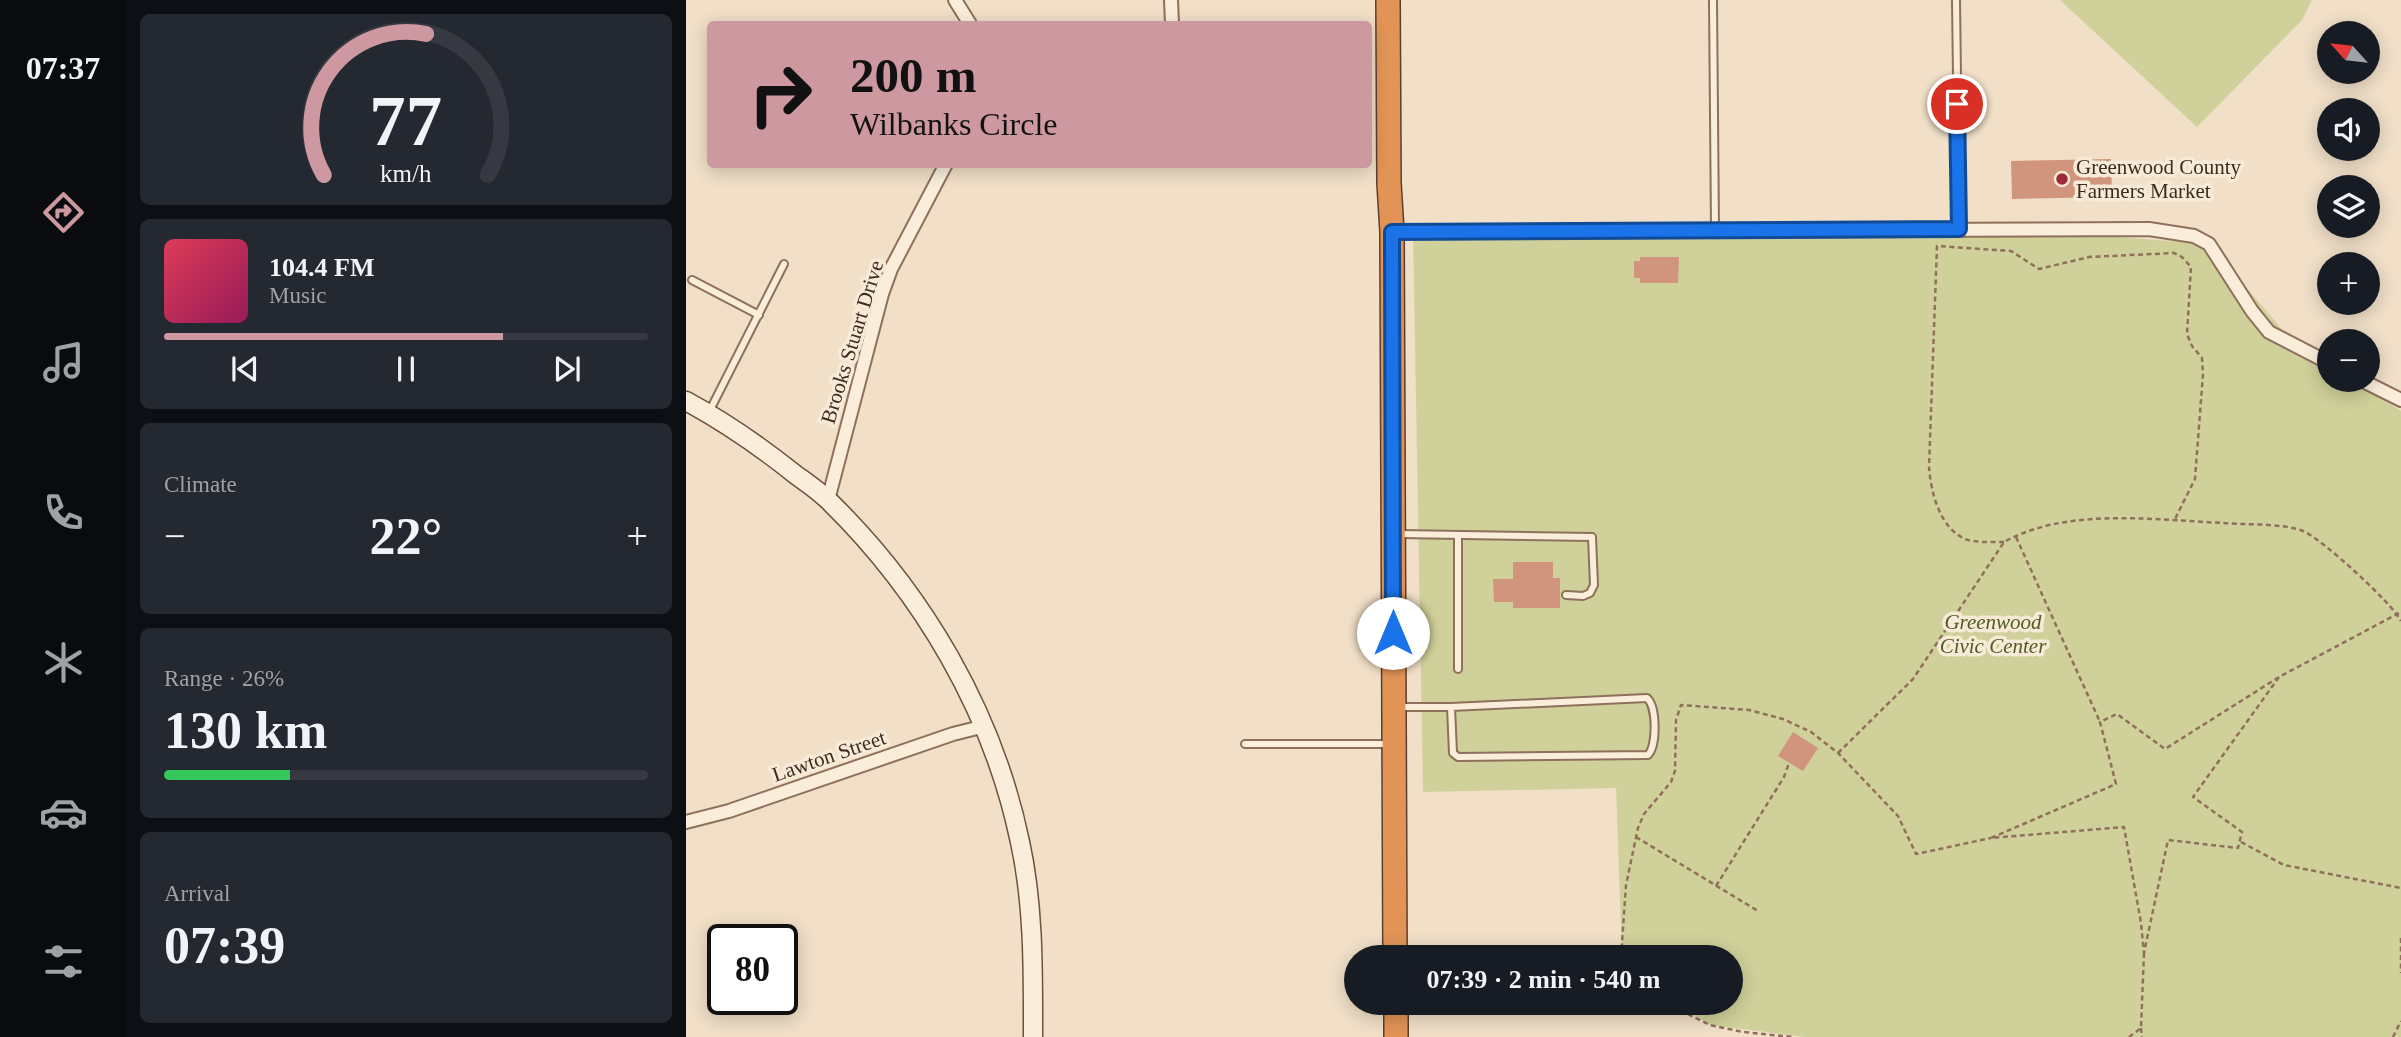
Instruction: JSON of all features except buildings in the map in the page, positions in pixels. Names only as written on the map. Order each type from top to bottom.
[{"type":"highway","points":[[1388,0],[1389,183],[1392,232],[1395,945]]},
{"type":"highway","points":[[1395,1015],[1396,1037]]},
{"type":"street","points":[[954,0],[969,21]]},
{"type":"street","points":[[1171,0],[1172,21]]},
{"type":"street","name":"Brooks Stuart Drive","points":[[828,500],[882,294],[891,269],[944,168]]},
{"type":"street","points":[[1392,232],[2149,229],[2194,236],[2209,244],[2252,311],[2269,332],[2317,357]]},
{"type":"street","points":[[2380,390],[2401,400]]},
{"type":"street","points":[[686,401],[768,453],[828,500],[879,556],[919,608],[953,662],[985,726],[1012,809],[1027,878],[1033,955],[1033,1037]]},
{"type":"street","name":"Lawton Street","points":[[686,822],[729,811],[953,734],[985,726]]},
{"type":"lane","points":[[1713,0],[1715,229]]},
{"type":"lane","points":[[1956,0],[1959,229]]},
{"type":"lane","points":[[708,414],[784,264]]},
{"type":"lane","points":[[692,280],[759,315]]},
{"type":"lane","points":[[1393,534],[1592,537],[1594,585],[1590,593],[1583,596],[1566,595]]},
{"type":"lane","points":[[1458,535],[1458,668]]},
{"type":"lane","points":[[1394,706],[1451,707],[1647,698],[1654,707],[1654,746],[1648,755],[1458,757],[1452,753],[1451,707]]},
{"type":"lane","points":[[1245,744],[1394,744]]},
{"type":"path","points":[[2004,542],[1967,540],[1954,532],[1931,492],[1928,467],[1937,246],[2011,251],[2039,269],[2088,257],[2174,253],[2191,267],[2187,334],[2192,346],[2202,358],[2203,374],[2195,479],[2174,521]]},
{"type":"path","points":[[1838,753],[1913,679],[2004,542],[2023,532],[2051,525],[2110,518],[2264,525],[2304,531],[2321,542],[2400,613],[2401,621]]},
{"type":"path","points":[[1992,838],[2116,784],[2100,722],[2015,536]]},
{"type":"path","points":[[2100,722],[2117,715],[2165,749],[2279,677],[2400,613]]},
{"type":"path","points":[[2144,953],[2168,840],[2238,848],[2242,832],[2193,797],[2279,677]]},
{"type":"path","points":[[1623,945],[1626,885],[1636,837],[1644,814],[1671,782],[1675,771],[1676,720],[1681,705],[1749,709],[1783,719],[1811,732],[1838,753],[1898,816],[1916,854],[1992,838],[2124,827],[2144,953],[2142,1037]]},
{"type":"path","points":[[1716,886],[1784,777],[1789,763]]},
{"type":"path","points":[[1636,837],[1758,911]]},
{"type":"path","points":[[2240,841],[2284,864],[2401,888]]},
{"type":"path","points":[[2401,938],[2401,973]]},
{"type":"path","points":[[1690,1015],[1710,1025],[1743,1032],[1793,1037]]},
{"type":"path","points":[[2393,1037],[2401,1021]]},
{"type":"path","points":[[2129,1037],[2141,1028]]},
{"type":"green space","points":[[2060,0],[2312,0],[2302,20],[2197,127]]},
{"type":"green space","name":"Greenwood Civic Center","points":[[2013,229],[2209,244],[2297,347],[2317,359],[2317,392],[2370,392],[2401,411],[2401,1037],[1805,1037],[1710,1025],[1694,1015],[1743,1015],[1743,945],[1622,945],[1616,788],[1423,792],[1413,231]]},
{"type":"place","name":"Greenwood County Farmers Market","points":[[2062,179]]},
{"type":"route","points":[[1393,633],[1392,232],[1959,229],[1957,104]]}]
